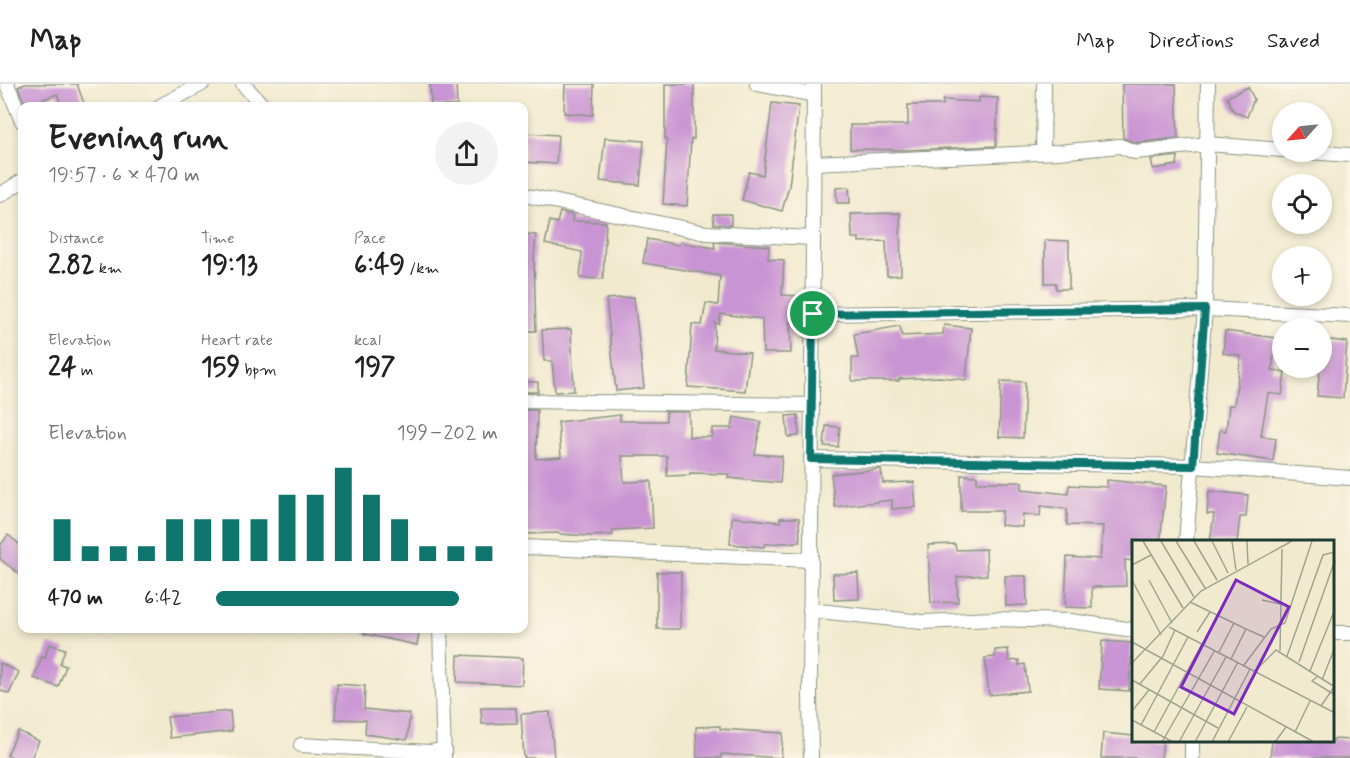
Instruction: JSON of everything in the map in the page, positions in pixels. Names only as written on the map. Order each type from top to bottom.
[{"type":"street","points":[[7,84],[18,111]]},
{"type":"street","points":[[168,102],[202,84]]},
{"type":"street","points":[[243,84],[259,102]]},
{"type":"street","points":[[757,84],[814,90],[811,758]]},
{"type":"street","points":[[1043,152],[1044,84]]},
{"type":"street","points":[[1186,540],[1205,309],[1208,84]]},
{"type":"street","points":[[814,163],[1120,146],[1135,152],[1208,144],[1272,149]]},
{"type":"street","points":[[1332,154],[1350,155]]},
{"type":"street","points":[[0,195],[18,184]]},
{"type":"street","points":[[528,196],[706,233],[813,238]]},
{"type":"street","points":[[813,314],[1205,309],[1350,316]]},
{"type":"street","points":[[528,401],[812,405]]},
{"type":"street","points":[[811,459],[1193,466],[1350,478]]},
{"type":"street","points":[[528,547],[811,560]]},
{"type":"street","points":[[810,610],[922,622],[994,619],[1071,621],[1132,630]]},
{"type":"street","points":[[301,745],[444,754],[440,633]]},
{"type":"building","points":[[25,84],[77,84],[84,102],[60,102],[57,94],[36,102],[24,102],[18,87]]},
{"type":"building","points":[[430,84],[456,84],[457,102],[431,102]]},
{"type":"building","points":[[565,84],[594,84],[593,115],[564,113]]},
{"type":"building","points":[[665,84],[694,84],[694,139],[691,139],[687,206],[663,204],[667,139],[665,139]]},
{"type":"building","points":[[1122,84],[1176,84],[1178,138],[1136,143],[1123,138]]},
{"type":"building","points":[[1248,87],[1254,99],[1247,117],[1233,111],[1227,97]]},
{"type":"building","points":[[979,97],[998,98],[996,146],[908,150],[850,149],[850,125],[908,125],[908,105],[943,105],[943,100],[979,102]]},
{"type":"building","points":[[772,103],[799,106],[789,186],[782,211],[742,200],[749,172],[763,175]]},
{"type":"building","points":[[528,133],[558,135],[556,164],[528,162]]},
{"type":"building","points":[[605,138],[644,141],[640,185],[600,181]]},
{"type":"building","points":[[1178,156],[1177,165],[1153,169],[1151,159]]},
{"type":"building","points":[[849,187],[850,203],[837,203],[836,188]]},
{"type":"building","points":[[560,212],[573,215],[572,221],[606,222],[603,279],[580,278],[582,252],[545,244],[550,221],[557,223]]},
{"type":"building","points":[[900,213],[901,275],[887,276],[886,241],[859,242],[859,238],[852,238],[851,214]]},
{"type":"building","points":[[713,214],[731,214],[731,225],[714,224]]},
{"type":"building","points":[[528,234],[536,235],[534,259],[536,331],[528,331]]},
{"type":"building","points":[[647,239],[715,248],[714,242],[769,246],[768,259],[784,260],[782,295],[799,296],[797,322],[790,322],[791,353],[763,353],[762,319],[721,314],[719,324],[715,323],[714,349],[750,353],[745,391],[688,387],[692,324],[702,325],[706,303],[718,305],[720,276],[643,263]]},
{"type":"building","points":[[1045,240],[1069,241],[1069,289],[1056,289],[1056,283],[1045,283]]},
{"type":"building","points":[[634,297],[644,388],[616,391],[606,299]]},
{"type":"building","points":[[944,325],[971,328],[966,380],[940,377],[899,379],[899,381],[852,381],[852,358],[858,358],[854,334],[900,326],[902,336],[943,334]]},
{"type":"building","points":[[571,329],[574,391],[555,392],[552,361],[544,361],[542,330]]},
{"type":"building","points":[[1225,331],[1272,337],[1272,378],[1284,378],[1282,395],[1268,393],[1261,436],[1276,438],[1273,461],[1217,453],[1220,430],[1226,431],[1229,405],[1234,405],[1241,356],[1223,353]]},
{"type":"building","points":[[1332,340],[1347,342],[1343,398],[1317,396],[1319,378],[1332,378]]},
{"type":"building","points":[[1001,381],[1025,382],[1023,438],[999,437]]},
{"type":"building","points":[[528,382],[538,382],[538,392],[528,392]]},
{"type":"building","points":[[528,410],[537,410],[536,459],[561,457],[558,422],[620,415],[620,421],[666,421],[666,412],[689,412],[689,437],[712,437],[712,428],[732,428],[734,417],[761,422],[755,454],[782,456],[780,483],[728,478],[729,474],[690,473],[690,475],[667,476],[667,456],[622,456],[624,482],[651,481],[653,528],[613,530],[613,535],[589,536],[559,533],[528,534]]},
{"type":"building","points":[[798,415],[799,436],[788,437],[786,416]]},
{"type":"building","points":[[826,426],[840,427],[838,447],[824,446]]},
{"type":"building","points":[[881,469],[883,483],[914,482],[916,507],[892,509],[892,500],[835,507],[831,474]]},
{"type":"building","points":[[961,475],[977,476],[977,482],[1022,482],[1022,489],[1068,494],[1069,485],[1107,487],[1107,480],[1166,486],[1160,540],[1132,540],[1132,561],[1125,560],[1126,586],[1092,587],[1092,608],[1065,607],[1067,557],[1100,559],[1103,526],[1067,525],[1067,509],[1041,506],[1040,516],[1023,514],[1022,527],[1001,525],[1002,511],[961,511]]},
{"type":"building","points":[[1209,491],[1248,495],[1246,517],[1240,517],[1237,540],[1210,540],[1214,514],[1207,514]]},
{"type":"building","points":[[732,517],[780,522],[780,518],[799,518],[800,542],[765,544],[764,547],[730,544]]},
{"type":"building","points":[[8,535],[18,543],[18,573],[0,559],[0,546]]},
{"type":"building","points":[[955,544],[956,550],[986,549],[987,575],[957,577],[958,602],[931,603],[928,545]]},
{"type":"building","points":[[657,572],[681,572],[680,629],[657,629]]},
{"type":"building","points":[[858,573],[859,599],[834,600],[833,574]]},
{"type":"building","points":[[1005,576],[1026,576],[1027,605],[1006,606]]},
{"type":"building","points":[[364,633],[419,633],[417,645]]},
{"type":"building","points":[[1102,641],[1132,643],[1129,691],[1099,689]]},
{"type":"building","points":[[49,644],[65,649],[60,664],[66,666],[58,687],[34,678],[42,657],[45,658]]},
{"type":"building","points":[[1008,649],[1009,661],[1019,660],[1019,665],[1025,664],[1028,691],[989,695],[985,658],[995,657],[995,650]]},
{"type":"building","points":[[458,655],[523,658],[522,685],[457,682]]},
{"type":"building","points":[[0,663],[19,672],[9,694],[0,690]]},
{"type":"building","points":[[337,684],[365,686],[364,709],[410,714],[407,740],[365,734],[366,720],[335,719]]},
{"type":"building","points":[[481,708],[516,708],[517,723],[482,724]]},
{"type":"building","points":[[230,711],[232,731],[170,738],[167,717]]},
{"type":"building","points":[[550,712],[554,758],[524,758],[521,714]]},
{"type":"building","points":[[720,726],[720,729],[783,733],[781,758],[721,754],[721,758],[697,758],[696,727]]},
{"type":"building","points":[[18,731],[39,741],[31,758],[14,758],[7,755]]},
{"type":"building","points":[[1103,733],[1132,736],[1132,743],[1163,743],[1161,758],[1101,758]]},
{"type":"building","points":[[1335,739],[1350,740],[1350,758],[1270,758],[1272,743],[1335,743]]},
{"type":"route","points":[[1205,309],[1193,466],[811,459],[813,314],[1205,309]]}]
